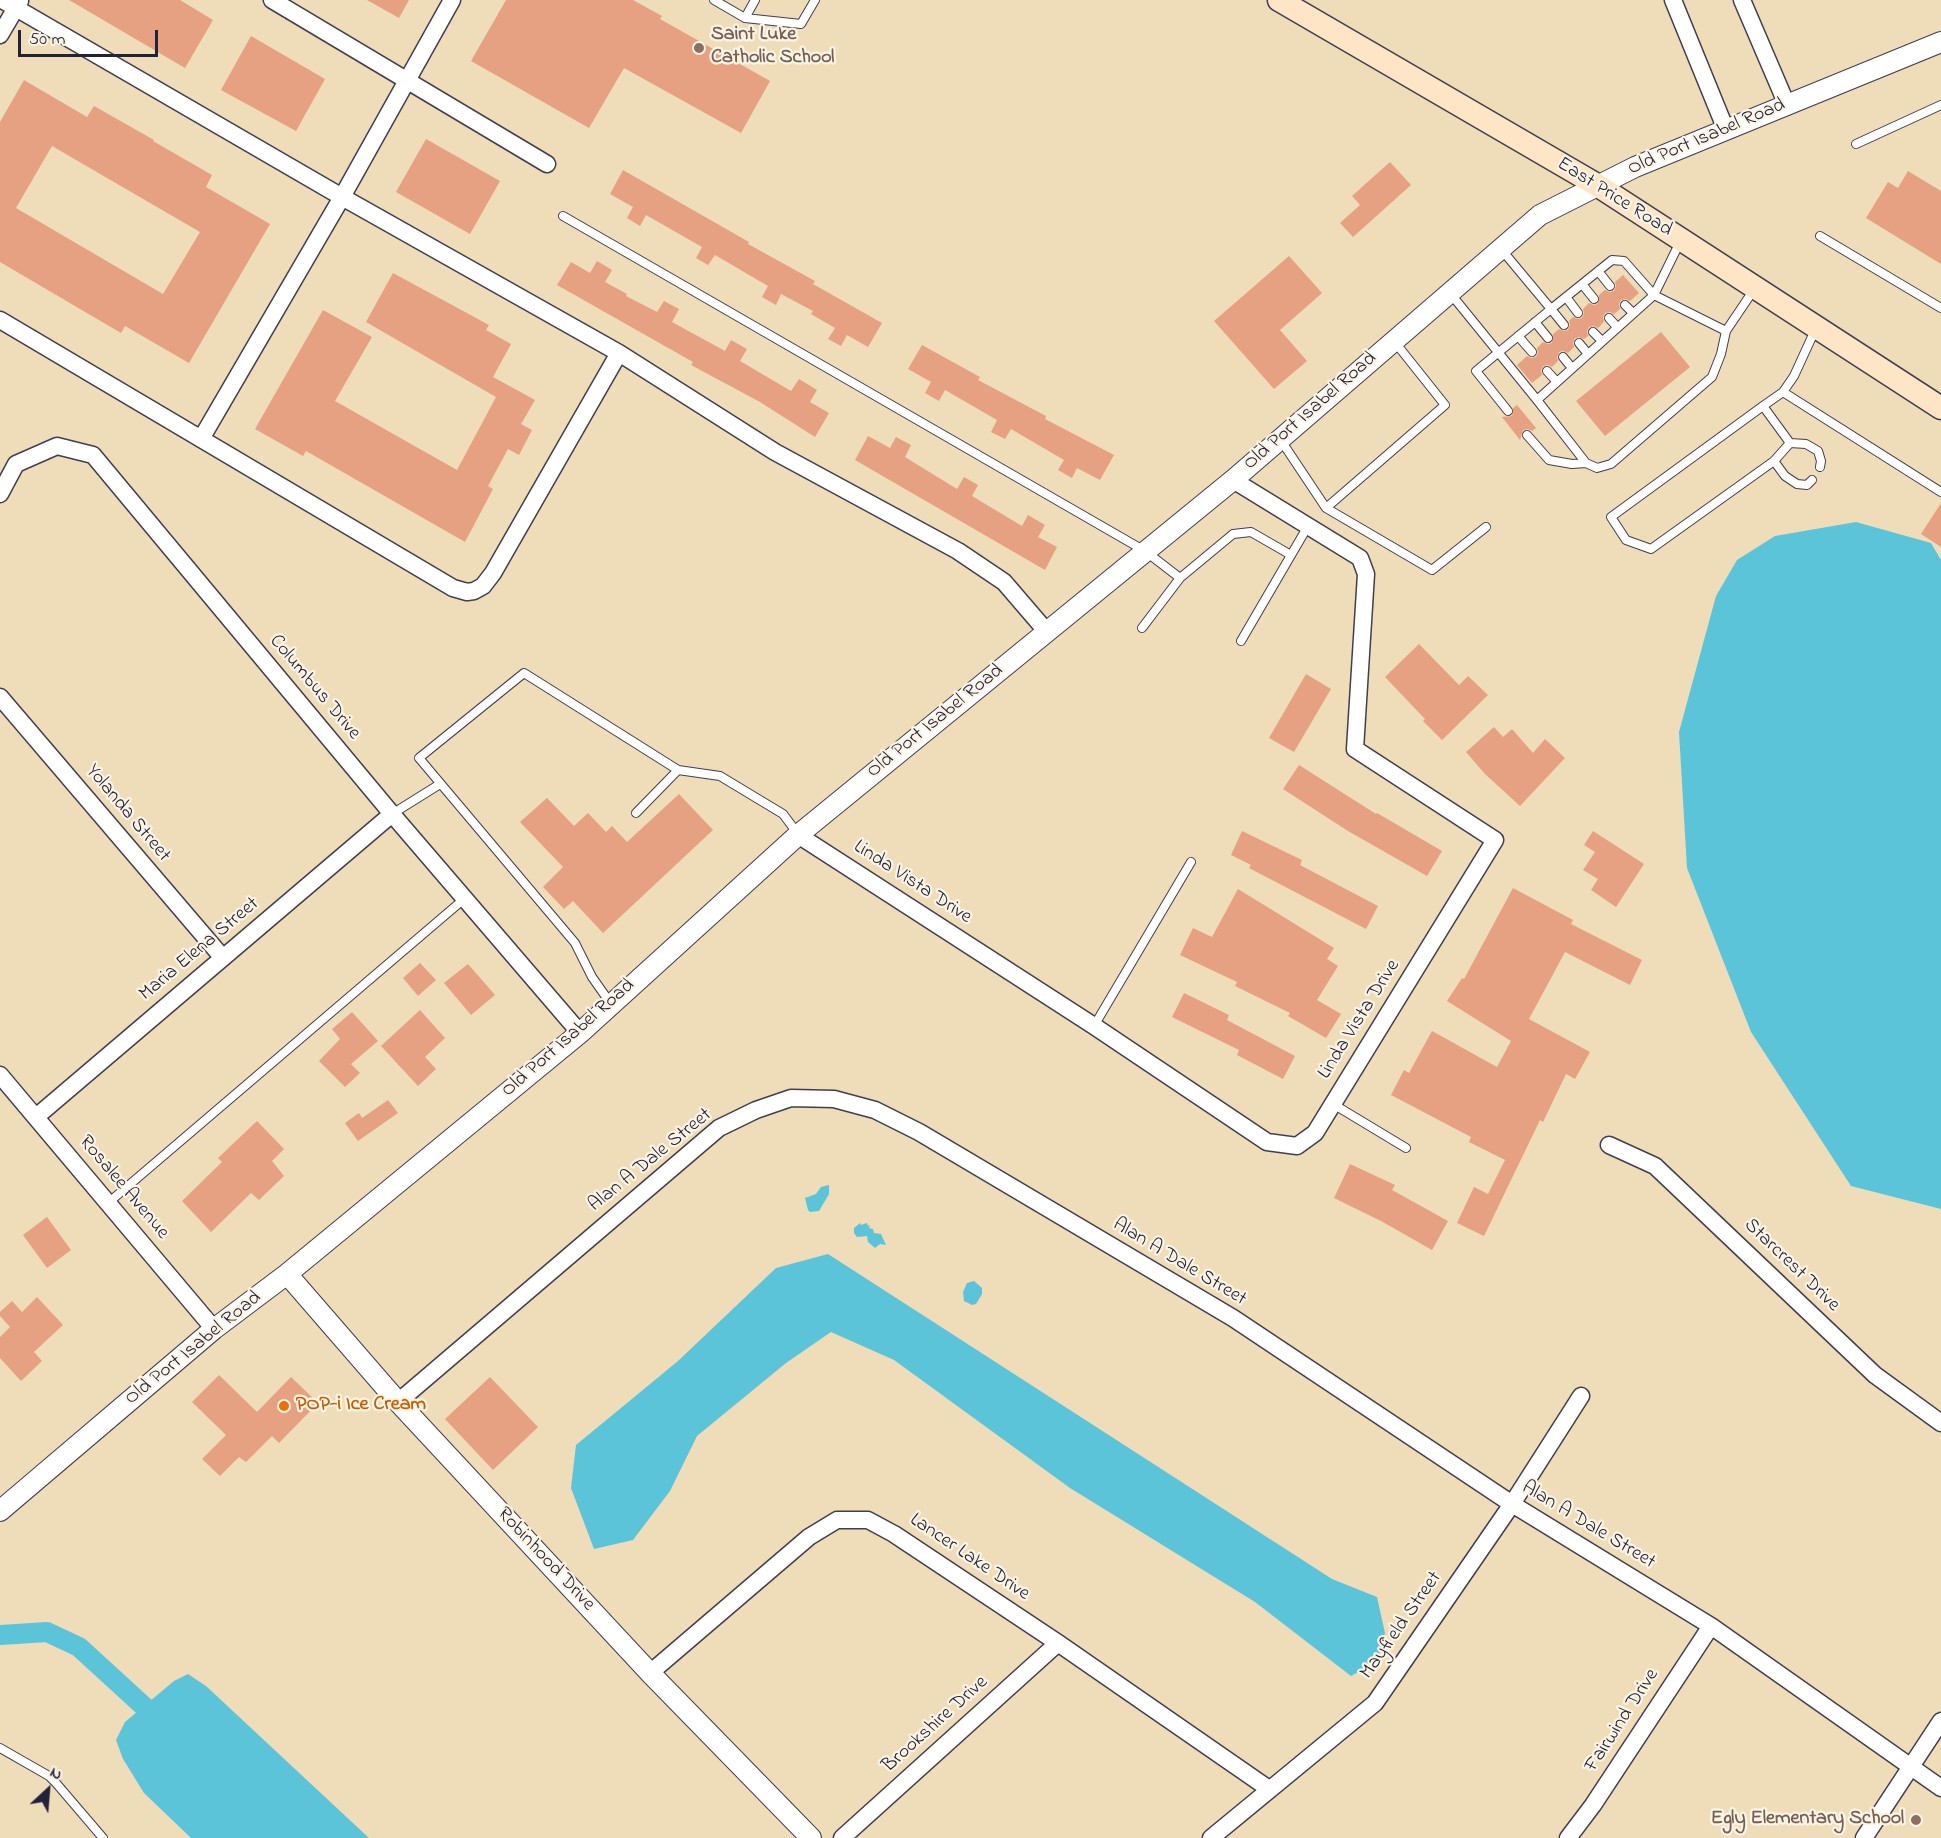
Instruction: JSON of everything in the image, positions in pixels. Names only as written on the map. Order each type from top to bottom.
[{"type":"main road","name":"East Price Road","points":[[1279,0],[1597,185],[1816,328],[1937,403]]},
{"type":"street","points":[[272,0],[548,164]]},
{"type":"street","points":[[201,439],[342,197],[452,0]]},
{"type":"street","points":[[1673,0],[1726,130]]},
{"type":"street","points":[[1742,0],[1787,105]]},
{"type":"street","points":[[0,35],[13,3],[342,197],[619,354],[776,452],[958,551],[1004,582],[1047,632]]},
{"type":"street","name":"Old Port Isabel Road","points":[[0,1511],[214,1329],[287,1274],[580,1033],[798,835],[1233,480],[1540,214],[1635,167],[1941,42]]},
{"type":"street","points":[[0,320],[453,588],[467,592],[483,586],[494,573],[619,354]]},
{"type":"street","name":"Columbus Drive","points":[[1,491],[16,464],[57,446],[93,455],[392,814],[580,1033]]},
{"type":"street","name":"Linda Vista Drive","points":[[798,835],[1094,1026],[1267,1142],[1297,1146],[1315,1134],[1495,840],[1355,749],[1366,574],[1360,558],[1233,480]]},
{"type":"street","name":"Yolanda Street","points":[[0,697],[223,958]]},
{"type":"street","name":"Maria Elena Street","points":[[36,1117],[392,814]]},
{"type":"street","name":"Rosalee Avenue","points":[[0,1075],[214,1329]]},
{"type":"street","name":"Alan A Dale Street","points":[[399,1402],[719,1128],[756,1110],[791,1098],[834,1099],[875,1110],[919,1132],[1222,1312],[1512,1504],[1711,1626],[1941,1788]]},
{"type":"street","name":"Starcrest Drive","points":[[1608,1145],[1656,1166],[1875,1375],[1941,1423]]},
{"type":"street","name":"Robinhood Drive","points":[[287,1274],[399,1402],[650,1673],[812,1838]]},
{"type":"street","name":"Mayfield Street","points":[[1211,1838],[1375,1703],[1512,1504],[1581,1396]]},
{"type":"street","name":"Lancer Lake Drive","points":[[650,1673],[809,1537],[837,1520],[868,1520],[894,1534],[1058,1643],[1269,1789]]},
{"type":"street","name":"Fairwind Drive","points":[[1568,1838],[1593,1805],[1711,1626]]},
{"type":"street","name":"Brookshire Drive","points":[[842,1838],[1058,1643]]},
{"type":"street","points":[[1864,1838],[1941,1721]]},
{"type":"lane","points":[[714,0],[745,18],[801,24],[815,0]]},
{"type":"lane","points":[[745,18],[755,0]]},
{"type":"lane","points":[[1856,144],[1941,105]]},
{"type":"lane","points":[[563,216],[1146,551],[1180,578]]},
{"type":"lane","points":[[1821,236],[1941,308]]},
{"type":"lane","points":[[1537,400],[1654,295],[1681,240]]},
{"type":"lane","points":[[1501,248],[1564,325]]},
{"type":"lane","points":[[1508,411],[1476,371],[1612,260],[1624,261],[1654,295],[1726,331]]},
{"type":"lane","points":[[1598,271],[1610,286]]},
{"type":"lane","points":[[1582,284],[1594,299]]},
{"type":"lane","points":[[1449,293],[1586,463],[1597,468],[1611,464],[1712,377],[1721,354],[1726,331],[1755,288]]},
{"type":"lane","points":[[1566,297],[1578,313]]},
{"type":"lane","points":[[1625,305],[1633,313]]},
{"type":"lane","points":[[1608,318],[1617,327]]},
{"type":"lane","points":[[1535,322],[1548,338]]},
{"type":"lane","points":[[1790,443],[1774,461],[1651,549],[1626,540],[1611,517],[1783,392],[1794,376],[1816,328]]},
{"type":"lane","points":[[1593,332],[1602,341]]},
{"type":"lane","points":[[1518,336],[1532,352]]},
{"type":"lane","points":[[1326,508],[1444,405],[1394,341]]},
{"type":"lane","points":[[1579,344],[1588,354]]},
{"type":"lane","points":[[1563,357],[1572,368]]},
{"type":"lane","points":[[1547,371],[1557,382]]},
{"type":"lane","points":[[1783,392],[1941,492]]},
{"type":"lane","points":[[1763,406],[1790,443]]},
{"type":"lane","points":[[1527,435],[1549,460],[1572,464],[1586,463]]},
{"type":"lane","points":[[1280,439],[1326,508],[1432,570],[1486,527]]},
{"type":"lane","points":[[1790,443],[1806,444],[1818,451],[1821,460],[1820,468]]},
{"type":"lane","points":[[1774,461],[1785,476],[1797,484],[1807,485],[1812,480]]},
{"type":"lane","points":[[1241,640],[1308,526]]},
{"type":"lane","points":[[1142,628],[1180,578],[1233,534],[1251,532],[1291,555]]},
{"type":"lane","points":[[611,1004],[592,977],[575,942],[418,758],[524,673],[678,770],[720,776],[783,814],[798,835]]},
{"type":"lane","points":[[636,813],[678,770]]},
{"type":"lane","points":[[392,814],[440,784]]},
{"type":"lane","points":[[1094,1026],[1191,862]]},
{"type":"lane","points":[[108,1203],[464,899]]},
{"type":"lane","points":[[1333,1104],[1406,1148]]},
{"type":"lane","points":[[0,1748],[49,1776],[103,1838]]},
{"type":"water","points":[[1856,522],[1931,543],[1941,560],[1941,1209],[1851,1186],[1751,1032],[1687,868],[1679,732],[1716,596],[1737,560],[1775,536]]},
{"type":"water","points":[[829,1185],[829,1194],[819,1211],[810,1212],[805,1198],[816,1194],[821,1187]]},
{"type":"water","points":[[860,1223],[861,1225],[867,1223],[874,1233],[881,1234],[886,1245],[880,1244],[875,1248],[868,1242],[867,1236],[857,1237],[854,1228]]},
{"type":"water","points":[[828,1254],[1332,1579],[1377,1597],[1385,1633],[1377,1662],[1351,1676],[1255,1602],[1070,1488],[894,1360],[831,1332],[786,1363],[697,1436],[670,1491],[633,1540],[594,1549],[571,1488],[576,1445],[678,1361],[776,1268]]},
{"type":"water","points":[[974,1281],[982,1288],[982,1294],[976,1304],[972,1305],[964,1301],[963,1292],[967,1283]]},
{"type":"water","points":[[188,1674],[206,1686],[369,1838],[191,1838],[144,1793],[123,1759],[116,1740],[125,1722],[174,1681]]},
{"type":"building","points":[[69,0],[180,0],[213,20],[185,68]]},
{"type":"building","points":[[367,0],[409,0],[399,18]]},
{"type":"building","points":[[506,0],[633,0],[662,16],[660,19],[770,81],[741,133],[624,68],[589,128],[471,61]]},
{"type":"building","points":[[251,36],[325,79],[296,131],[221,90]]},
{"type":"building","points":[[24,80],[87,117],[94,106],[212,175],[206,187],[270,224],[189,363],[125,326],[121,333],[0,262],[0,122]],"holes":[[[52,146],[200,232],[163,294],[16,208]]]},
{"type":"building","points":[[426,139],[500,181],[470,234],[396,192]]},
{"type":"building","points":[[1390,162],[1411,185],[1353,237],[1340,223],[1360,205],[1352,196]]},
{"type":"building","points":[[623,170],[749,242],[748,244],[815,281],[813,284],[882,323],[868,347],[847,335],[841,346],[828,339],[835,328],[811,314],[813,311],[781,294],[776,305],[762,297],[768,286],[715,255],[708,265],[696,258],[702,247],[646,215],[640,226],[627,218],[633,207],[610,194]]},
{"type":"building","points":[[1908,171],[1941,191],[1941,264],[1866,218],[1888,182],[1898,188]]},
{"type":"building","points":[[1289,256],[1322,293],[1280,330],[1307,361],[1274,389],[1214,321]]},
{"type":"building","points":[[597,261],[612,270],[605,282],[627,294],[626,296],[657,312],[664,301],[679,309],[672,322],[725,351],[731,340],[747,349],[740,361],[791,391],[799,379],[817,390],[810,402],[829,413],[815,437],[760,402],[691,365],[693,362],[557,285],[571,262],[590,273]]},
{"type":"building","points":[[393,273],[489,325],[486,330],[511,344],[493,377],[535,400],[521,424],[532,430],[519,455],[508,449],[488,486],[493,489],[465,542],[306,451],[303,456],[255,429],[323,310],[372,337],[335,401],[457,470],[496,397],[366,322]]},
{"type":"building","points":[[1623,275],[1639,293],[1630,301],[1621,300],[1620,309],[1614,314],[1605,313],[1604,322],[1598,328],[1589,327],[1588,336],[1584,339],[1575,338],[1574,347],[1568,353],[1559,352],[1558,361],[1552,367],[1543,366],[1542,375],[1532,383],[1517,365],[1527,356],[1536,357],[1537,348],[1543,342],[1552,343],[1553,334],[1559,329],[1568,330],[1569,321],[1573,317],[1582,318],[1583,309],[1589,303],[1598,304],[1599,295],[1605,290],[1614,291],[1615,282]]},
{"type":"building","points":[[1661,332],[1690,367],[1605,436],[1576,401]]},
{"type":"building","points":[[922,345],[980,377],[978,380],[1046,416],[1045,419],[1114,455],[1100,480],[1077,468],[1072,478],[1058,470],[1064,460],[1011,429],[1005,439],[991,432],[997,420],[945,390],[939,401],[925,393],[931,382],[908,369]]},
{"type":"building","points":[[1517,405],[1536,428],[1532,431],[1523,430],[1520,440],[1502,417],[1512,416],[1513,408]]},
{"type":"building","points":[[868,436],[890,448],[896,437],[911,445],[905,457],[957,489],[964,477],[978,485],[972,496],[1022,526],[1028,515],[1045,525],[1038,537],[1057,547],[1045,570],[855,460]]},
{"type":"building","points":[[1941,503],[1941,547],[1921,534]]},
{"type":"building","points":[[1419,644],[1459,685],[1468,676],[1488,695],[1442,740],[1385,677]]},
{"type":"building","points":[[1306,674],[1331,689],[1294,752],[1269,738]]},
{"type":"building","points":[[1494,727],[1503,737],[1512,729],[1533,753],[1545,739],[1565,758],[1520,806],[1485,774],[1466,752]]},
{"type":"building","points":[[1299,765],[1376,814],[1442,851],[1427,876],[1348,831],[1283,789]]},
{"type":"building","points":[[679,794],[713,830],[603,933],[573,901],[564,909],[543,887],[563,867],[520,822],[547,798],[574,826],[588,813],[606,832],[612,826],[627,842]]},
{"type":"building","points":[[1242,831],[1302,860],[1300,865],[1378,906],[1366,929],[1249,868],[1251,865],[1231,855]]},
{"type":"building","points":[[1593,831],[1644,864],[1616,907],[1591,890],[1598,879],[1583,870],[1595,852],[1584,845]]},
{"type":"building","points":[[1513,888],[1573,920],[1571,924],[1642,960],[1630,985],[1565,952],[1529,1019],[1590,1052],[1575,1079],[1566,1074],[1543,1122],[1540,1120],[1484,1236],[1457,1223],[1474,1187],[1488,1194],[1505,1160],[1469,1142],[1471,1137],[1391,1095],[1404,1070],[1409,1073],[1432,1031],[1497,1067],[1511,1041],[1447,1001],[1462,978],[1464,979]]},
{"type":"building","points":[[1238,889],[1334,948],[1327,959],[1338,966],[1317,1000],[1341,1014],[1326,1038],[1288,1016],[1290,1013],[1235,986],[1237,982],[1180,955],[1193,928],[1212,937]]},
{"type":"building","points":[[420,963],[436,980],[418,996],[403,978]]},
{"type":"building","points":[[468,964],[495,995],[471,1015],[444,983]]},
{"type":"building","points":[[1184,993],[1229,1015],[1227,1020],[1295,1056],[1283,1079],[1237,1055],[1239,1050],[1172,1017]]},
{"type":"building","points":[[420,1010],[445,1038],[425,1057],[436,1069],[418,1086],[381,1046]]},
{"type":"building","points":[[352,1012],[378,1041],[351,1064],[360,1073],[345,1087],[319,1061],[340,1039],[332,1029]]},
{"type":"building","points":[[388,1100],[398,1113],[358,1141],[345,1123],[359,1113],[362,1118]]},
{"type":"building","points":[[257,1121],[284,1149],[272,1161],[284,1176],[259,1200],[251,1193],[211,1232],[182,1201],[222,1162],[218,1158]]},
{"type":"building","points":[[1350,1164],[1395,1185],[1392,1190],[1448,1221],[1432,1250],[1334,1198]]},
{"type":"building","points":[[47,1217],[71,1250],[47,1268],[23,1235]]},
{"type":"building","points":[[37,1297],[63,1325],[34,1352],[42,1361],[21,1381],[0,1358],[0,1337],[10,1327],[0,1316],[0,1312],[12,1301],[22,1312]]},
{"type":"building","points":[[219,1375],[257,1412],[291,1377],[318,1403],[279,1443],[272,1436],[246,1462],[239,1457],[220,1476],[202,1459],[226,1435],[192,1402]]},
{"type":"building","points":[[490,1377],[538,1427],[493,1470],[445,1419]]},
{"type":"waterway","points":[[0,1635],[47,1632],[79,1647],[162,1723]]},
{"type":"place","name":"Saint Luke Catholic School","points":[[699,48]]},
{"type":"place","name":"POP-i Ice Cream","points":[[284,1406]]},
{"type":"place","name":"Egly Elementary School","points":[[1916,1820]]}]
